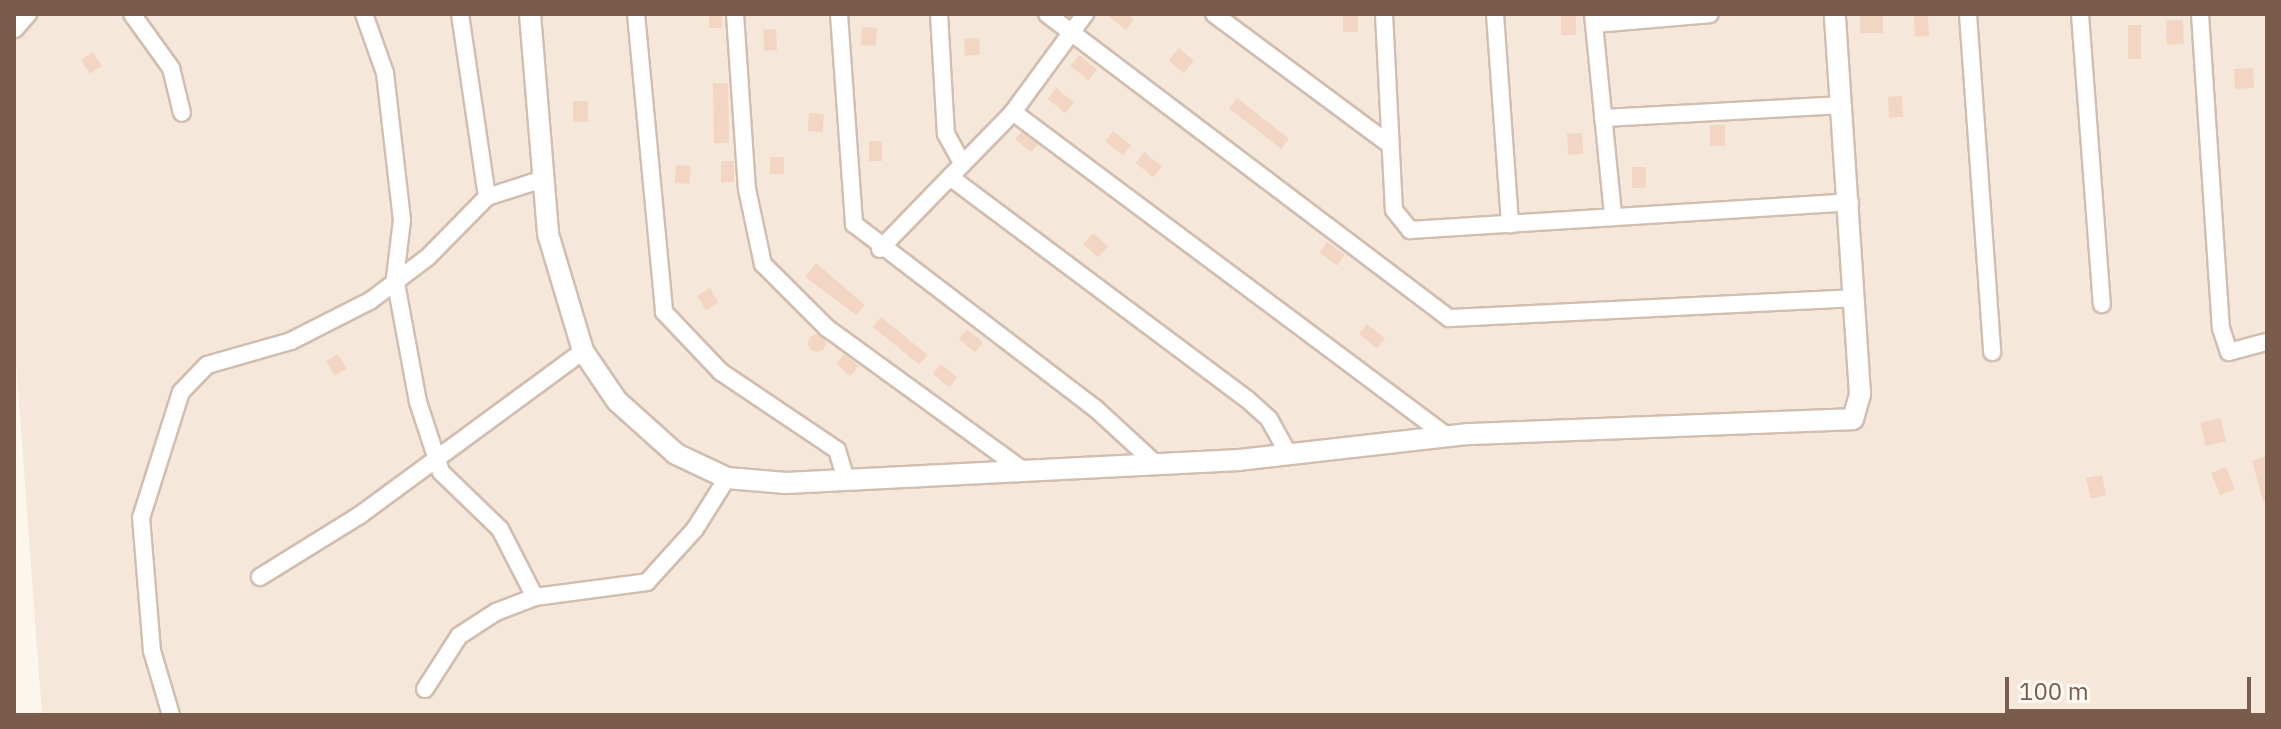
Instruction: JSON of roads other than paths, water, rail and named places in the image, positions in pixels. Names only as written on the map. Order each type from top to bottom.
[{"type":"street","points":[[15,29],[28,14]]},
{"type":"street","points":[[132,14],[171,68],[182,113]]},
{"type":"street","points":[[364,14],[385,73],[400,188],[395,278],[418,402],[441,472],[517,552],[535,597]]},
{"type":"street","points":[[460,14],[487,197]]},
{"type":"street","points":[[530,14],[540,180],[554,267],[583,351],[656,440],[727,478],[846,480],[1289,455],[1448,437],[1853,419],[1861,406],[1850,202],[1835,14]]},
{"type":"street","points":[[636,14],[664,312],[721,372],[837,450],[846,480]]},
{"type":"street","points":[[735,14],[747,189],[763,264],[827,328],[1020,468]]},
{"type":"street","points":[[839,14],[849,206],[854,224],[880,249],[1095,408],[1156,464]]},
{"type":"street","points":[[939,14],[946,134],[962,163]]},
{"type":"street","points":[[1047,14],[1449,318],[1855,298]]},
{"type":"street","points":[[880,249],[1013,112],[1085,14]]},
{"type":"street","points":[[1214,14],[1389,144]]},
{"type":"street","points":[[1384,14],[1389,144],[1397,223],[1432,231],[1613,216],[1850,202]]},
{"type":"street","points":[[1495,14],[1510,224]]},
{"type":"street","points":[[1613,216],[1594,19],[1710,14]]},
{"type":"street","points":[[1968,14],[1992,352]]},
{"type":"street","points":[[2080,14],[2102,304]]},
{"type":"street","points":[[2200,14],[2221,328],[2229,352],[2267,342]]},
{"type":"street","points":[[1603,118],[1840,105]]},
{"type":"street","points":[[1013,112],[1448,437]]},
{"type":"street","points":[[950,177],[1247,399],[1269,419],[1289,455]]},
{"type":"street","points":[[171,715],[152,651],[141,518],[181,392],[207,365],[291,341],[370,301],[395,278],[428,257],[487,197],[540,180]]},
{"type":"street","points":[[260,577],[360,515],[437,454],[583,351]]},
{"type":"street","points":[[425,689],[459,636],[535,597],[647,582],[695,529],[727,478]]}]
